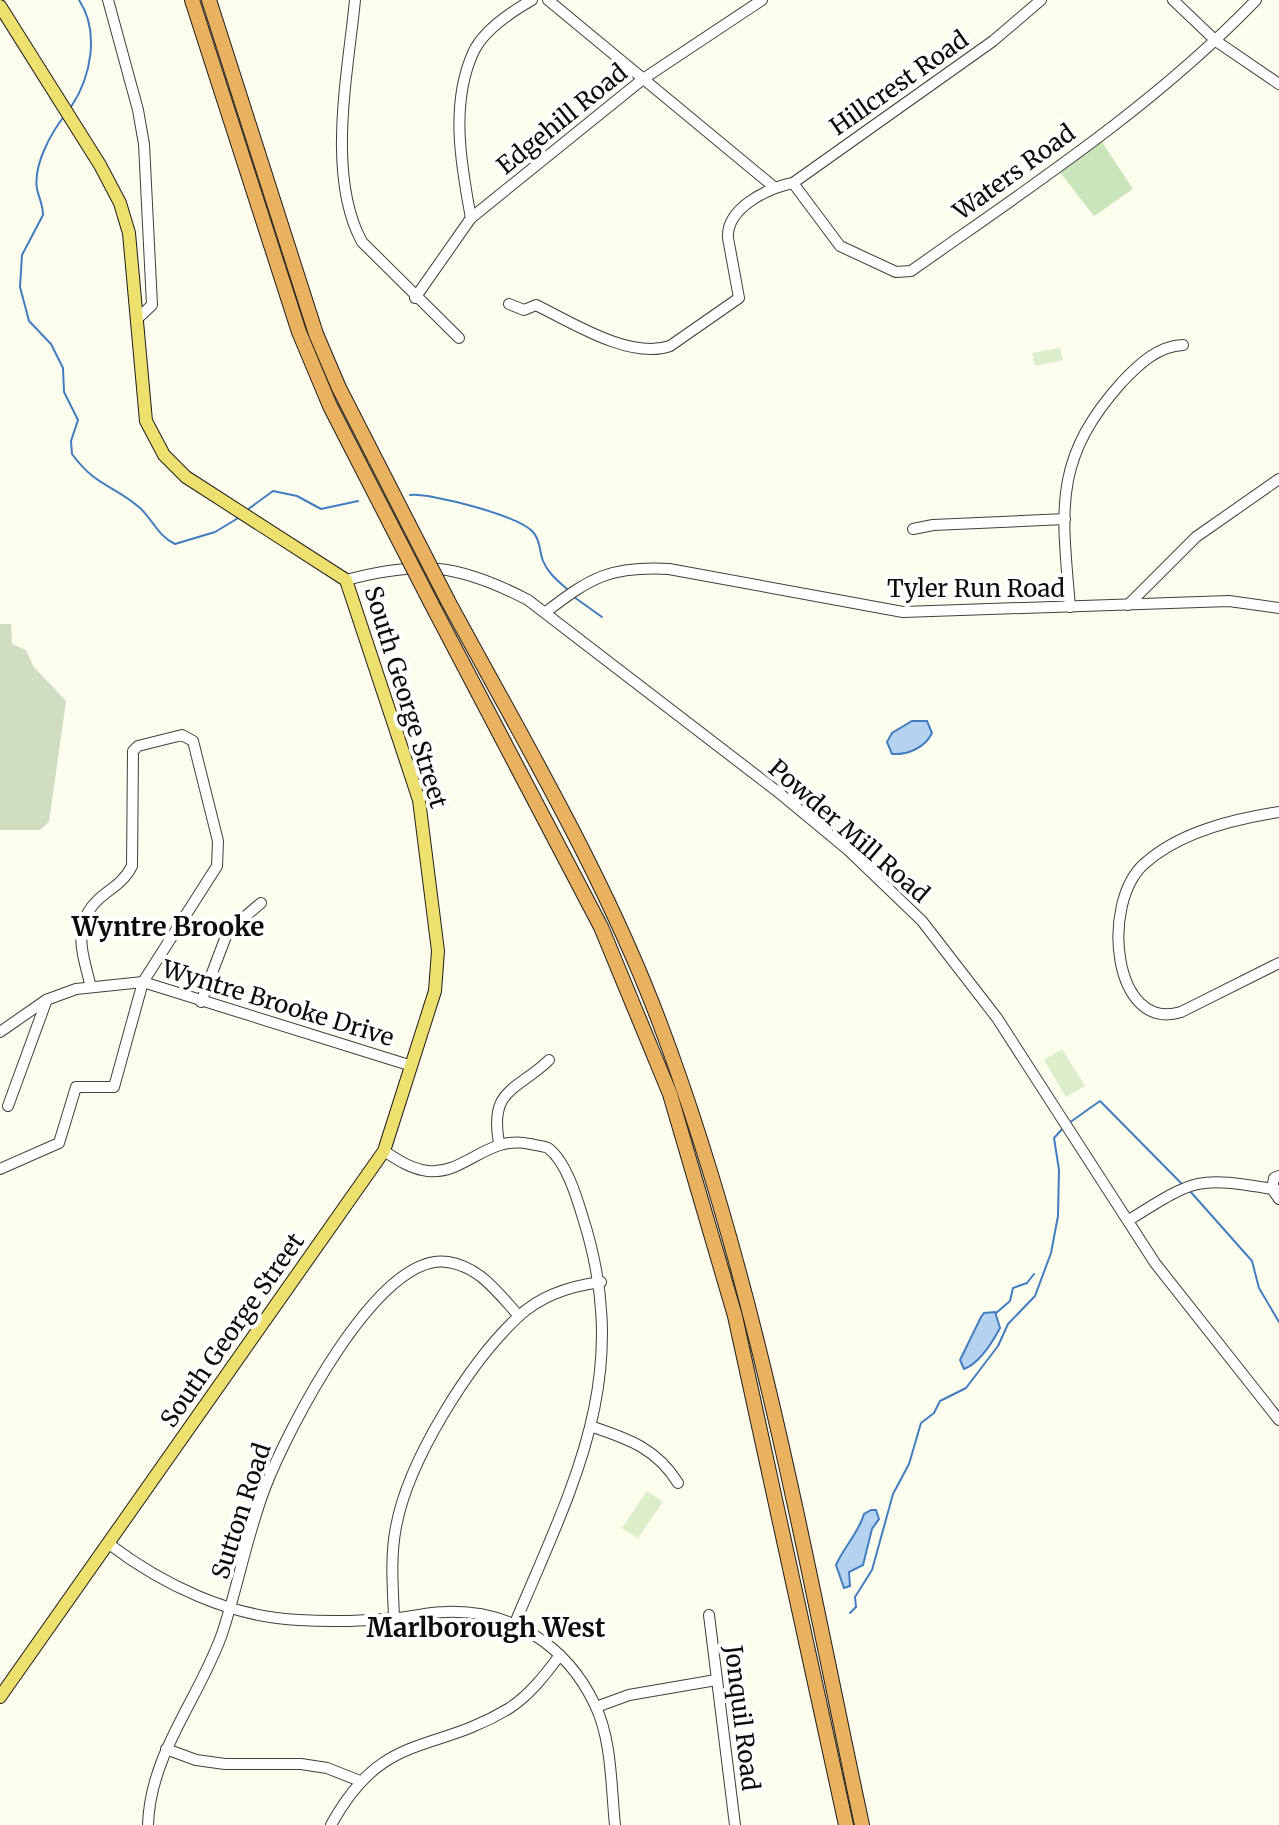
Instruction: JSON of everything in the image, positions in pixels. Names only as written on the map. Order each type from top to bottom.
[{"type":"highway","points":[[192,0],[299,332],[330,406],[595,915],[670,1094],[735,1316],[846,1825]]},
{"type":"highway","points":[[209,0],[316,334],[339,388],[631,951],[701,1138],[747,1297],[862,1825]]},
{"type":"main road","name":"South George Street","points":[[0,6],[111,184],[125,218],[137,319],[142,403],[154,440],[179,472],[346,580],[419,800],[438,951],[436,981],[384,1151],[0,1697]]},
{"type":"street","points":[[108,0],[138,110],[144,144],[152,305],[137,319]]},
{"type":"street","points":[[355,0],[343,188],[362,242],[415,298],[459,338]]},
{"type":"street","points":[[471,218],[458,140],[473,51],[513,11],[532,0]]},
{"type":"street","points":[[509,304],[524,310],[536,305],[613,341],[659,350],[670,346],[739,298],[727,229],[734,216],[774,187],[548,0]]},
{"type":"street","name":"Edgehill Road","points":[[415,298],[471,218],[643,79],[762,0]]},
{"type":"street","name":"Hillcrest Road","points":[[774,187],[793,183],[993,41],[1041,0]]},
{"type":"street","points":[[1173,0],[1216,41],[1279,84]]},
{"type":"street","name":"Waters Road","points":[[793,183],[840,246],[903,274],[1031,190],[1216,41],[1256,0]]},
{"type":"street","points":[[1070,607],[1065,519],[1070,463],[1090,424],[1129,375],[1165,346],[1183,345]]},
{"type":"street","points":[[1128,605],[1196,537],[1279,479]]},
{"type":"street","points":[[913,529],[933,525],[1065,519]]},
{"type":"street","name":"Powder Mill Road","points":[[346,580],[394,567],[435,567],[482,578],[546,612],[778,792],[888,887],[963,970],[1163,1273],[1279,1420]]},
{"type":"street","name":"Tyler Run Road","points":[[546,612],[570,592],[597,576],[635,567],[669,569],[903,612],[1229,601],[1279,608]]},
{"type":"street","points":[[0,1169],[59,1143],[76,1087],[114,1087],[143,982],[214,874],[219,856],[193,741],[182,735],[138,746],[133,751],[132,866],[124,879],[91,904],[82,926],[80,945],[91,987]]},
{"type":"street","points":[[1279,812],[1250,817],[1198,833],[1161,850],[1141,866],[1121,903],[1116,928],[1118,950],[1135,995],[1149,1010],[1164,1015],[1181,1012],[1279,963]]},
{"type":"street","points":[[201,1002],[228,931],[261,903]]},
{"type":"street","name":"Wyntre Brooke Drive","points":[[0,1032],[46,1000],[91,987],[143,982],[412,1066]]},
{"type":"street","points":[[8,1106],[46,1000]]},
{"type":"street","points":[[499,1143],[496,1123],[499,1101],[514,1084],[536,1072],[549,1060]]},
{"type":"street","points":[[384,1151],[406,1165],[429,1171],[450,1168],[499,1143],[523,1142],[548,1148],[564,1171],[578,1202],[601,1282],[604,1331],[593,1427],[581,1466],[515,1623]]},
{"type":"street","points":[[1279,1176],[1274,1178],[1279,1199]]},
{"type":"street","points":[[1129,1220],[1182,1187],[1219,1181],[1275,1190]]},
{"type":"street","name":"Sutton Road","points":[[148,1825],[153,1779],[204,1674],[230,1606],[264,1491],[284,1441],[328,1366],[383,1290],[406,1271],[444,1261],[464,1266],[488,1281],[519,1316]]},
{"type":"street","points":[[394,1618],[391,1559],[407,1485],[437,1426],[519,1316],[550,1294],[574,1285],[601,1282]]},
{"type":"street","points":[[593,1427],[648,1449],[665,1462],[678,1483]]},
{"type":"street","points":[[109,1544],[139,1566],[187,1593],[296,1620],[394,1618],[443,1611],[484,1613],[515,1623],[560,1655],[579,1677],[596,1707],[604,1738],[615,1825]]},
{"type":"street","name":"Jonquil Road","points":[[709,1615],[735,1825]]},
{"type":"street","points":[[331,1825],[360,1781],[393,1755],[508,1709],[530,1691],[560,1655]]},
{"type":"street","points":[[596,1707],[629,1695],[716,1680]]},
{"type":"street","points":[[166,1749],[196,1760],[225,1764],[327,1768],[360,1781]]},
{"type":"green space","points":[[1098,136],[1133,189],[1094,216],[1055,166]]},
{"type":"green space","points":[[1060,348],[1063,360],[1035,366],[1032,353]]},
{"type":"green space","points":[[0,624],[11,624],[12,644],[26,650],[33,666],[66,701],[49,822],[40,830],[0,830]]},
{"type":"green space","points":[[1062,1049],[1085,1086],[1066,1097],[1044,1060]]},
{"type":"green space","points":[[647,1491],[663,1502],[638,1538],[622,1528]]},
{"type":"water","points":[[912,721],[927,721],[932,733],[929,738],[915,750],[892,754],[887,742],[892,733]]},
{"type":"water","points":[[995,1312],[1000,1328],[980,1357],[964,1369],[960,1360],[981,1317],[984,1313]]},
{"type":"water","points":[[876,1510],[879,1519],[872,1529],[863,1565],[849,1572],[850,1586],[844,1588],[836,1565],[864,1514]]},
{"type":"waterway","points":[[71,107],[84,82],[90,54],[89,26],[79,0]]},
{"type":"waterway","points":[[65,115],[40,160],[36,180],[43,215],[22,255],[20,287],[29,321],[51,344],[63,368],[64,392],[78,420],[71,441],[72,454],[97,480],[131,500],[164,537],[175,544],[215,532],[240,517]]},
{"type":"waterway","points":[[247,510],[273,491],[297,496],[321,509],[358,501]]},
{"type":"waterway","points":[[410,495],[474,507],[525,526],[536,535],[548,569],[567,589]]},
{"type":"waterway","points":[[574,597],[602,617]]},
{"type":"waterway","points":[[1069,1123],[1100,1101],[1181,1183]]},
{"type":"waterway","points":[[850,1613],[856,1607],[855,1597],[872,1570],[893,1494],[909,1464],[921,1423],[934,1413],[940,1401],[966,1388],[998,1346],[1008,1324],[1035,1296],[1051,1253],[1058,1216],[1059,1170],[1054,1138],[1064,1127]]},
{"type":"waterway","points":[[1189,1190],[1252,1261],[1259,1288],[1279,1322]]},
{"type":"waterway","points":[[996,1313],[1010,1301],[1013,1288],[1027,1283],[1034,1274]]},
{"type":"district","name":"Wyntre Brooke","points":[[168,926]]},
{"type":"district","name":"Marlborough West","points":[[486,1627]]}]
